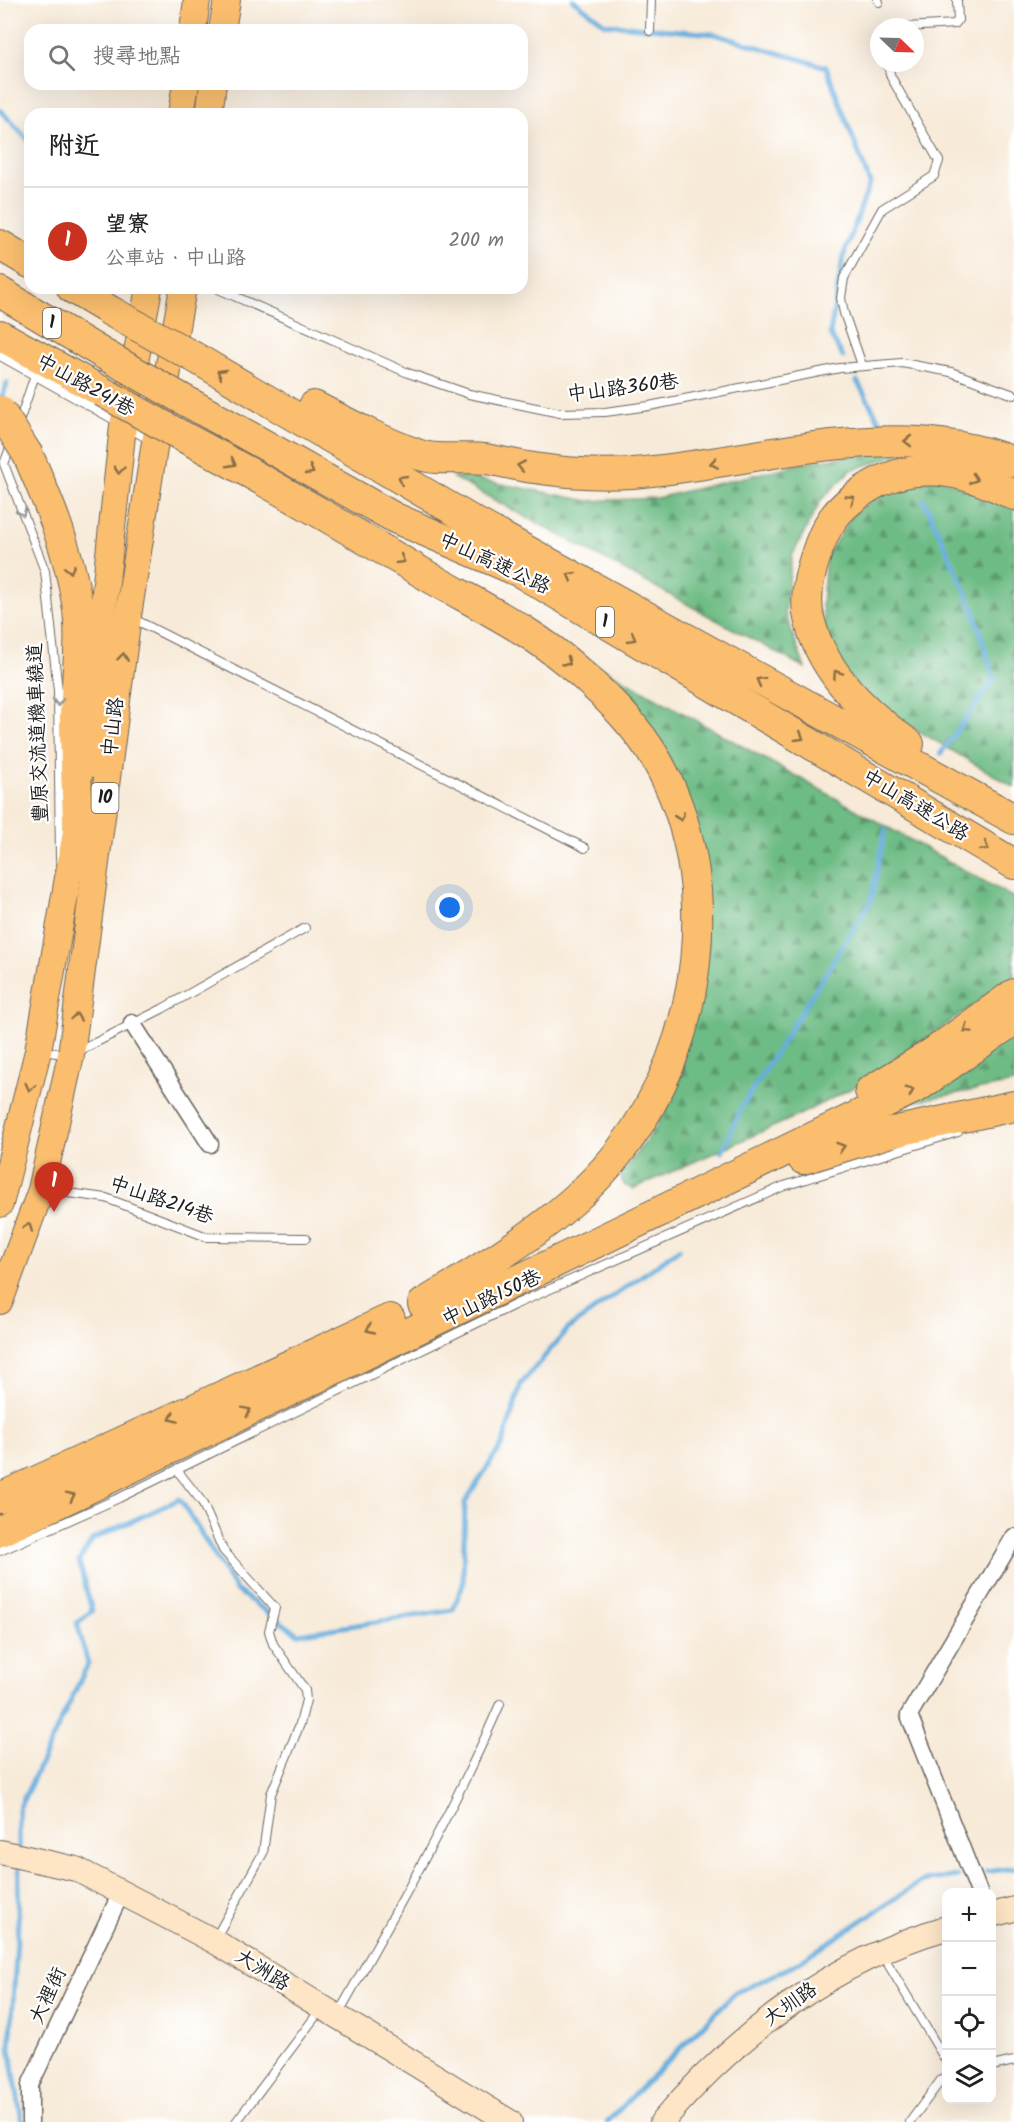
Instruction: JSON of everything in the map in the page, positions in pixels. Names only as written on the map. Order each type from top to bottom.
[{"type":"highway","points":[[0,245],[24,259]]},
{"type":"highway","name":"中山高速公路","points":[[0,292],[105,355],[395,518],[520,572],[1014,864]]},
{"type":"highway","name":"中山高速公路","points":[[82,294],[248,388],[469,519],[1014,819]]},
{"type":"highway","points":[[0,335],[101,391],[167,439],[248,471],[530,633],[577,670],[608,699],[657,761],[679,813],[692,855],[696,907],[693,986],[668,1069],[650,1106],[620,1152],[584,1192],[534,1232],[423,1304]]},
{"type":"highway","points":[[248,388],[309,403],[419,455],[485,459],[532,468],[583,473],[632,473],[712,463],[806,447],[912,440],[966,447],[1014,462]]},
{"type":"highway","points":[[0,411],[28,455],[52,511],[67,556],[77,605],[79,656],[75,718],[78,823]]},
{"type":"highway","points":[[1014,495],[955,472],[933,469],[893,474],[840,507],[822,534],[811,568],[808,597],[809,621],[820,647],[841,680],[874,719],[941,768],[1014,812]]},
{"type":"highway","points":[[0,1532],[17,1504],[423,1304],[853,1101],[934,1052],[1014,994]]},
{"type":"highway","points":[[17,1504],[725,1180],[919,1086],[1014,1020]]},
{"type":"highway","points":[[725,1180],[745,1177],[888,1132],[1014,1106]]},
{"type":"main road","points":[[194,24],[197,0]]},
{"type":"main road","points":[[223,24],[227,0]]},
{"type":"main road","points":[[182,108],[185,90]]},
{"type":"main road","points":[[210,108],[212,90]]},
{"type":"main road","name":"中山路","points":[[0,1204],[38,1051],[78,823],[94,707],[123,426],[148,294]]},
{"type":"main road","name":"中山路","points":[[0,1301],[41,1190],[71,1054],[128,616],[167,439],[182,294]]},
{"type":"street","points":[[132,1023],[210,1144]]},
{"type":"street","points":[[977,1888],[909,1715],[1014,1537]]},
{"type":"street","name":"大洲路","points":[[12,1854],[76,1869],[122,1891],[167,1919],[214,1941],[500,2120]]},
{"type":"street","name":"大裡街","points":[[30,2122],[30,2085],[122,1891]]},
{"type":"street","points":[[996,1915],[1014,1909]]},
{"type":"street","name":"大圳路","points":[[662,2122],[736,2046],[815,1987],[882,1953],[942,1930]]},
{"type":"lane","points":[[650,31],[651,0]]},
{"type":"lane","points":[[924,26],[955,24],[958,20],[957,0]]},
{"type":"lane","points":[[862,365],[843,305],[844,279],[882,209],[934,176],[938,170],[939,161],[890,72]]},
{"type":"lane","name":"中山路360巷","points":[[229,294],[408,374],[469,394],[560,413],[649,406],[862,365],[902,363],[951,372],[1014,395]]},
{"type":"lane","name":"中山路241巷","points":[[0,356],[34,378],[123,426],[167,439]]},
{"type":"lane","name":"豐原交流道機車繞道","points":[[34,378],[4,464],[45,571],[58,692],[61,920]]},
{"type":"lane","points":[[128,616],[585,848]]},
{"type":"lane","points":[[38,1051],[71,1054],[162,1009],[305,928]]},
{"type":"lane","name":"中山路150巷","points":[[0,1551],[17,1504],[177,1470],[514,1305],[784,1186],[966,1130]]},
{"type":"lane","name":"中山路214巷","points":[[41,1190],[106,1198],[207,1238],[306,1238]]},
{"type":"lane","points":[[177,1470],[202,1502],[223,1550],[275,1608],[269,1631],[273,1644],[304,1690],[306,1700],[300,1724],[271,1794],[263,1853],[214,1941]]},
{"type":"lane","points":[[236,2122],[329,2013],[433,1847],[500,1704]]},
{"type":"lane","points":[[882,1953],[942,2054]]},
{"type":"lane","points":[[996,2065],[1014,2061]]},
{"type":"lane","points":[[910,2122],[942,2080]]},
{"type":"green space","points":[[918,448],[852,470],[821,500],[792,556],[785,613],[805,668],[452,477],[466,477],[589,501],[657,498],[812,461]]},
{"type":"green space","points":[[937,478],[1014,505],[1014,787],[888,713],[842,670],[826,637],[822,605],[826,557],[854,513],[893,487]]},
{"type":"green space","points":[[572,651],[1014,898],[1014,976],[870,1079],[795,1117],[633,1189],[624,1185],[620,1175],[656,1127],[682,1072],[699,842]]},
{"type":"green space","points":[[1014,1033],[1014,1083],[905,1103]]},
{"type":"waterway","points":[[573,0],[605,24],[714,34],[826,67],[870,183],[843,257],[830,334],[843,357]]},
{"type":"waterway","points":[[0,110],[24,136]]},
{"type":"waterway","points":[[857,381],[885,431]]},
{"type":"waterway","points":[[1,401],[7,383]]},
{"type":"waterway","points":[[924,500],[973,608],[994,679],[941,753]]},
{"type":"waterway","points":[[722,1152],[741,1108],[871,901],[885,830]]},
{"type":"waterway","points":[[19,1849],[19,1809],[88,1664],[77,1623],[92,1611],[79,1561],[93,1539],[180,1499],[236,1590],[298,1634],[453,1610],[463,1584],[465,1502],[503,1443],[521,1384],[568,1329],[679,1249]]},
{"type":"waterway","points":[[19,1864],[18,1924],[10,2049],[22,2122]]},
{"type":"waterway","points":[[986,1872],[1014,1868]]},
{"type":"waterway","points":[[607,2122],[735,1993],[791,1967],[922,1881],[958,1876]]},
{"type":"place","name":"望寮","points":[[54,1212]]}]
